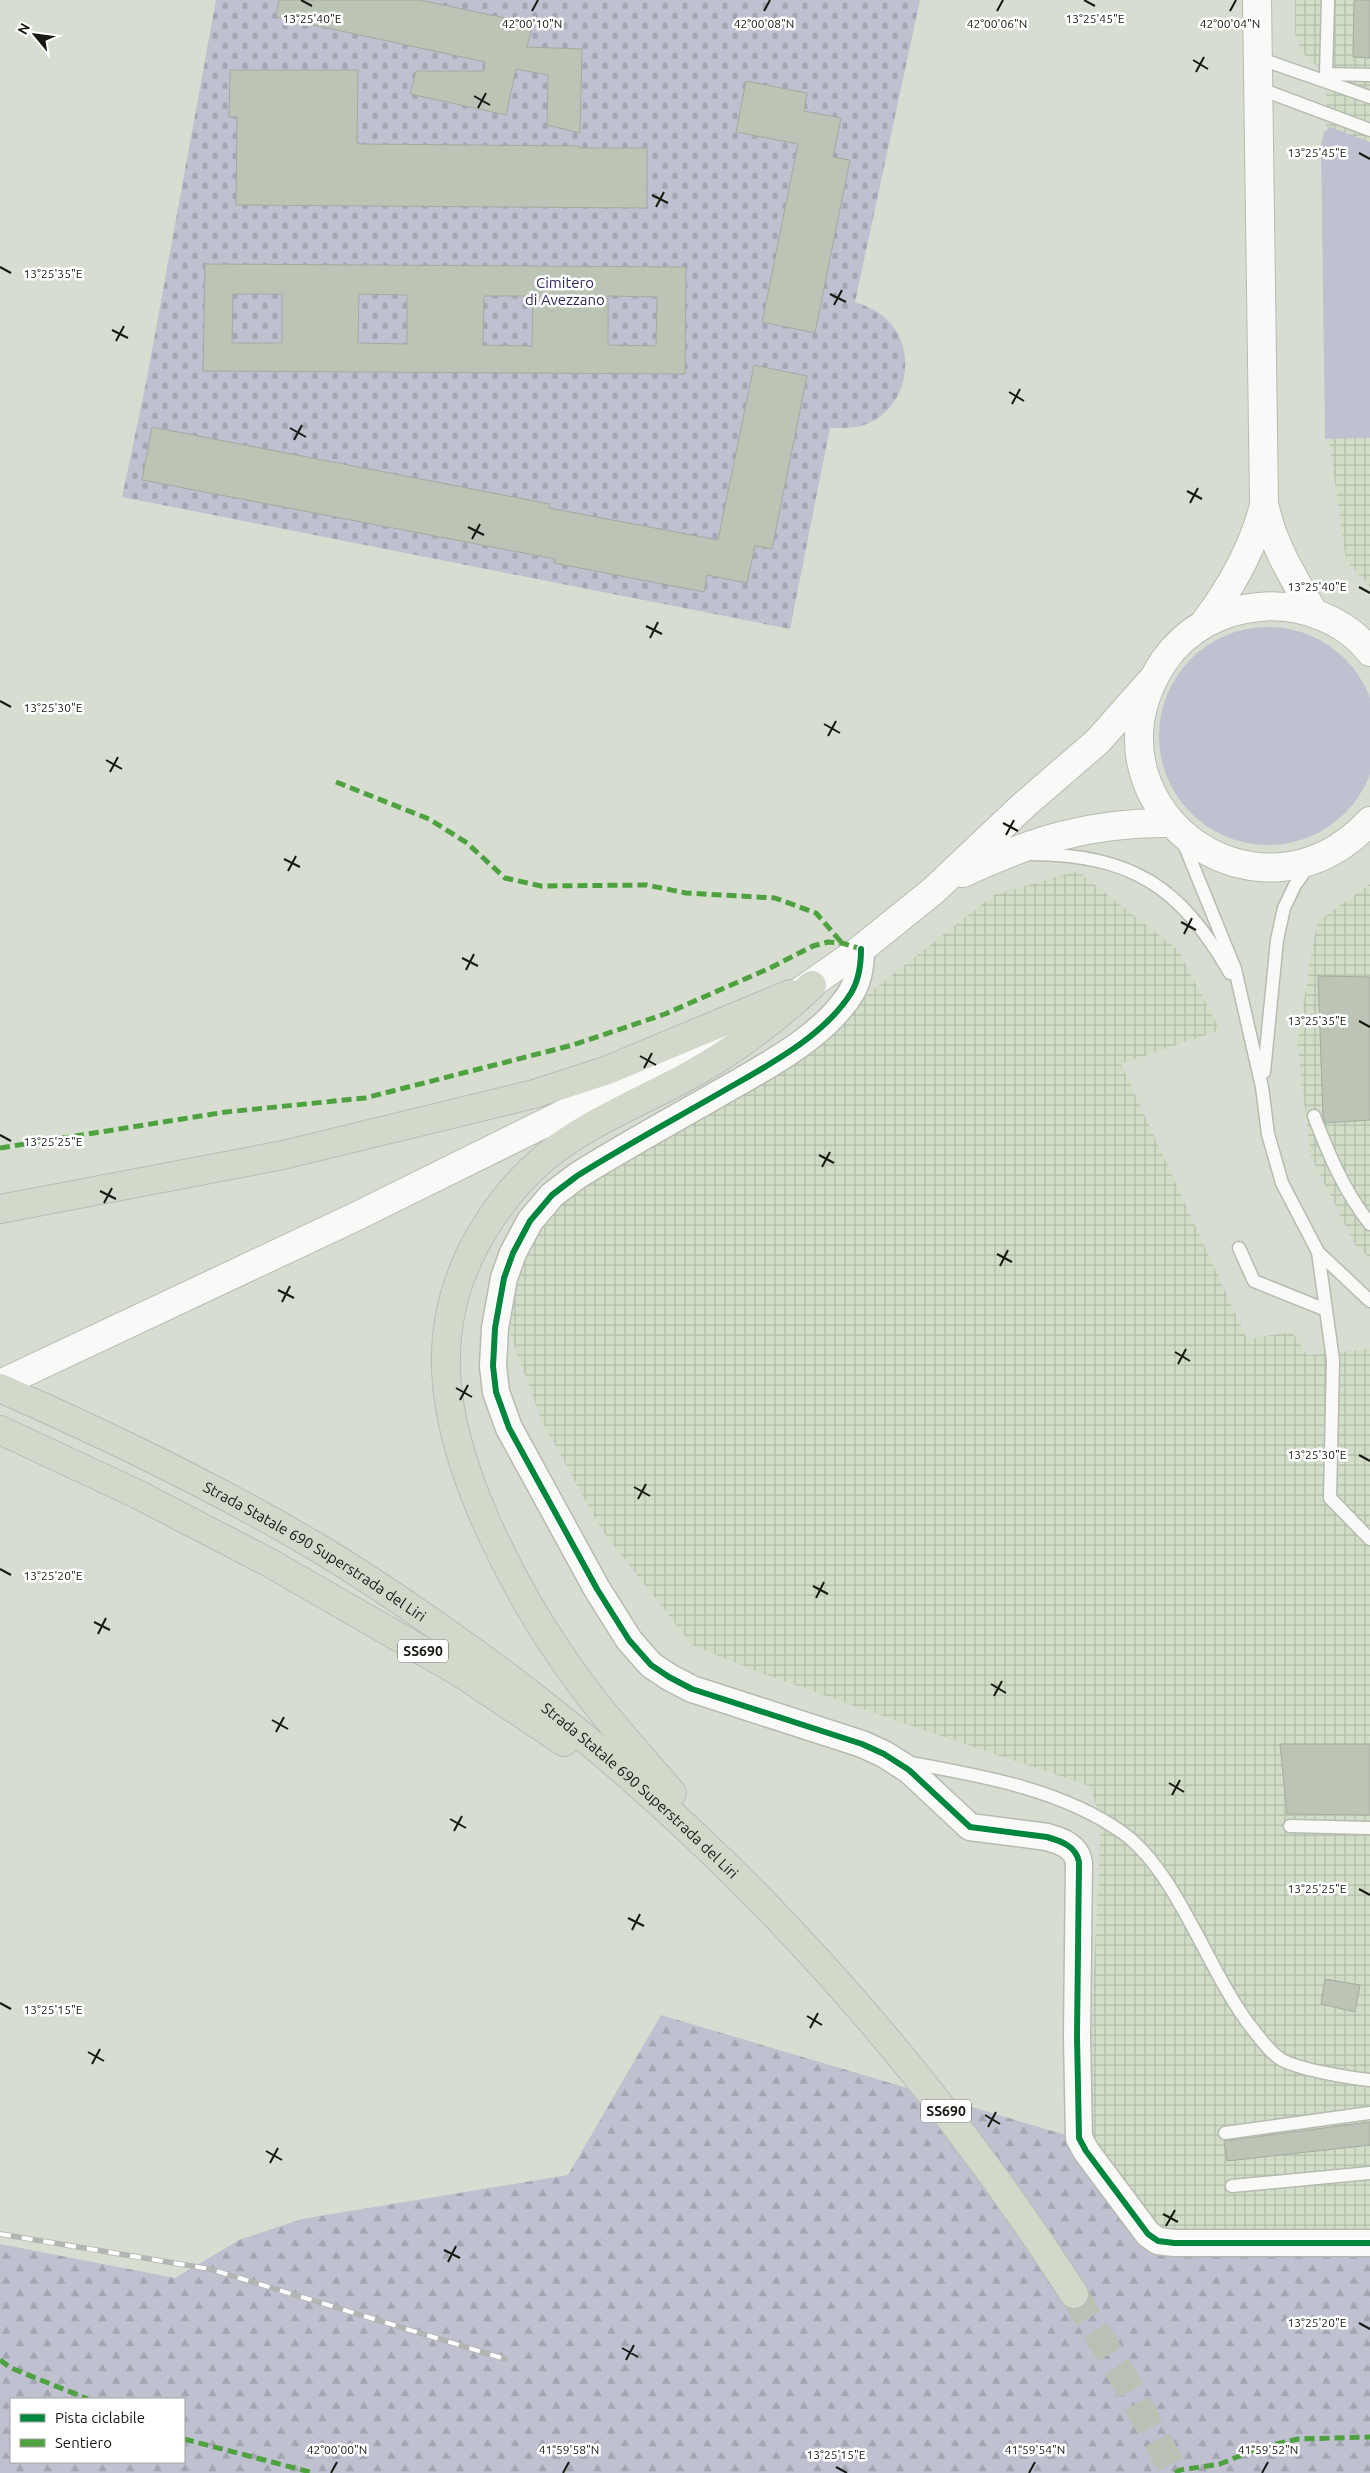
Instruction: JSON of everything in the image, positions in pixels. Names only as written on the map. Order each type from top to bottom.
[{"type":"highway","points":[[0,1209],[283,1155],[542,1092],[644,1056],[812,985]]},
{"type":"highway","points":[[801,1941],[618,1730],[580,1683],[546,1633],[500,1552],[462,1462],[450,1419],[446,1361],[452,1305],[467,1261],[495,1212],[526,1174],[562,1145],[584,1131],[688,1076],[730,1051],[781,1014],[812,985]]},
{"type":"highway","name":"Strada Statale 690 Superstrada del Liri","points":[[0,1386],[198,1480],[309,1542],[380,1586],[480,1656],[582,1734],[620,1766],[681,1822],[801,1941],[867,2015],[943,2108],[1074,2294]]},
{"type":"highway","name":"Strada Statale 690 Superstrada del Liri","points":[[0,1430],[137,1494],[270,1563],[490,1692],[556,1737],[618,1784],[801,1941]]},
{"type":"main road","points":[[1257,0],[1264,503],[1276,546],[1314,613]]},
{"type":"main road","points":[[0,1386],[355,1217],[705,1046],[770,1011],[812,985],[861,950],[933,891],[1024,805],[1098,740],[1151,681],[1173,647],[1205,622],[1237,576],[1258,528],[1264,503]]},
{"type":"main road","points":[[1205,622],[1240,609],[1277,605],[1314,613],[1342,626],[1370,652]]},
{"type":"main road","points":[[1151,681],[1140,717],[1140,755],[1150,791],[1175,828],[1208,853],[1242,865],[1277,868],[1312,861],[1344,845],[1370,821]]},
{"type":"main road","points":[[933,891],[992,860],[1073,832],[1132,822],[1175,828]]},
{"type":"street","points":[[861,950],[860,970],[850,993],[835,1013],[807,1038],[767,1066],[577,1176],[546,1201],[523,1232],[504,1278],[494,1328],[493,1366],[498,1398],[513,1436],[597,1590],[630,1640],[651,1665],[669,1678],[692,1689],[858,1742],[895,1760],[921,1780],[970,1827],[1047,1837],[1066,1844],[1078,1855],[1079,2138],[1086,2151],[1148,2234],[1158,2241],[1174,2243],[1370,2243]]},
{"type":"lane","points":[[1328,0],[1326,74],[1370,75]]},
{"type":"lane","points":[[1258,58],[1370,97]]},
{"type":"lane","points":[[1258,88],[1370,130]]},
{"type":"lane","points":[[1175,828],[1223,936],[1241,992],[1262,1087],[1268,1134],[1282,1183],[1318,1252],[1370,1301]]},
{"type":"lane","points":[[992,860],[1028,854],[1066,854],[1105,861],[1138,873],[1166,892],[1191,916],[1215,947],[1241,992]]},
{"type":"lane","points":[[1262,1087],[1277,940],[1284,908],[1295,885],[1312,861]]},
{"type":"lane","points":[[1314,1116],[1328,1154],[1352,1202],[1370,1224]]},
{"type":"lane","points":[[1239,1248],[1254,1281],[1326,1310]]},
{"type":"lane","points":[[1318,1252],[1333,1360],[1330,1498],[1370,1540]]},
{"type":"lane","points":[[895,1760],[973,1774],[1058,1798],[1086,1810],[1124,1833],[1138,1846],[1160,1874],[1235,2007],[1280,2058],[1345,2078],[1370,2080]]},
{"type":"lane","points":[[1290,1826],[1370,1828]]},
{"type":"lane","points":[[1225,2133],[1370,2113]]},
{"type":"lane","points":[[1232,2186],[1370,2173]]},
{"type":"shaded area","points":[[1295,0],[1370,0],[1370,587],[1346,560],[1329,440],[1326,70],[1311,62],[1301,50],[1295,33]]},
{"type":"shaded area","points":[[1077,871],[1178,950],[1220,1030],[1121,1064],[1247,1339],[1292,1332],[1307,1355],[1370,1349],[1370,2234],[1163,2237],[1086,2140],[1101,1821],[1090,1786],[756,1671],[692,1645],[601,1529],[541,1419],[510,1333],[521,1243],[575,1178],[821,1031],[994,895]]},
{"type":"shaded area","points":[[1370,884],[1370,1258],[1356,1246],[1311,1157],[1297,1042],[1317,922]]},
{"type":"green space","name":"Cimitero di Avezzano","points":[[216,0],[920,0],[855,302],[879,313],[892,324],[900,338],[905,370],[902,386],[895,400],[885,413],[871,422],[856,427],[830,428],[790,629],[122,497],[147,378]]},
{"type":"green space","points":[[1330,127],[1370,142],[1370,438],[1325,439],[1321,145],[1324,132]]},
{"type":"green space","points":[[1257,627],[1279,627],[1310,635],[1329,645],[1353,667],[1371,699],[1371,773],[1369,778],[1359,797],[1337,821],[1320,832],[1300,841],[1279,845],[1257,845],[1236,841],[1216,832],[1199,821],[1183,805],[1172,788],[1163,768],[1159,747],[1159,725],[1163,704],[1172,684],[1183,667],[1199,651],[1216,640],[1236,631]]},
{"type":"green space","points":[[661,2015],[1066,2135],[1139,2236],[1370,2248],[1370,2473],[0,2473],[0,2244],[175,2278],[239,2240],[302,2219],[568,2175]]},
{"type":"building","points":[[279,0],[420,0],[533,24],[527,47],[582,49],[580,133],[547,125],[548,75],[516,69],[506,115],[410,94],[416,71],[484,71],[485,62],[276,17]]},
{"type":"building","points":[[1354,0],[1370,0],[1370,58],[1353,57]]},
{"type":"building","points":[[230,70],[358,70],[357,143],[361,144],[647,148],[647,208],[236,205],[237,117],[229,117]]},
{"type":"building","points":[[746,81],[807,93],[804,111],[841,118],[833,157],[850,160],[815,333],[762,322],[798,144],[736,132]]},
{"type":"building","points":[[205,264],[686,267],[685,374],[203,371]],"holes":[[[233,294],[282,294],[282,343],[232,343]],[[359,294],[407,295],[407,344],[358,343]],[[484,296],[533,296],[532,346],[483,345]],[[608,296],[657,297],[656,346],[608,345]]]},
{"type":"building","points":[[754,365],[807,376],[772,549],[755,546],[747,583],[707,575],[704,592],[554,563],[555,559],[142,480],[152,427],[550,504],[549,508],[718,540]]},
{"type":"building","points":[[1318,976],[1370,977],[1370,1120],[1325,1123],[1323,1117]]},
{"type":"building","points":[[1280,1744],[1370,1744],[1370,1815],[1287,1814]]},
{"type":"building","points":[[1325,1979],[1360,1985],[1355,2012],[1321,2004]]},
{"type":"building","points":[[1370,2122],[1370,2145],[1227,2161],[1224,2141]]},
{"type":"tunnel","points":[[1074,2294],[1118,2368],[1175,2473]]},
{"type":"railway","points":[[0,2234],[210,2269],[505,2359]]},
{"type":"marked path","points":[[336,782],[429,819],[467,843],[505,878],[541,886],[647,885],[686,893],[775,898],[816,913],[842,943]]},
{"type":"marked path","points":[[0,1148],[226,1112],[365,1098],[573,1045],[665,1014],[770,968],[813,946],[828,942],[842,943],[861,949]]},
{"type":"marked path","points":[[0,2360],[11,2368],[86,2398]]},
{"type":"marked path","points":[[1175,2473],[1180,2470],[1220,2464],[1259,2448],[1298,2439],[1370,2437]]},
{"type":"marked path","points":[[185,2439],[314,2473]]},
{"type":"cycle path","points":[[861,949],[859,972],[851,993],[825,1024],[808,1038],[791,1051],[577,1176],[552,1195],[530,1221],[513,1253],[504,1278],[495,1328],[493,1366],[496,1392],[509,1428],[597,1589],[629,1640],[651,1665],[692,1689],[862,1744],[884,1754],[909,1770],[970,1827],[1047,1837],[1062,1842],[1075,1852],[1079,1862],[1077,2036],[1079,2138],[1086,2151],[1148,2234],[1158,2241],[1174,2243],[1370,2243]]}]
